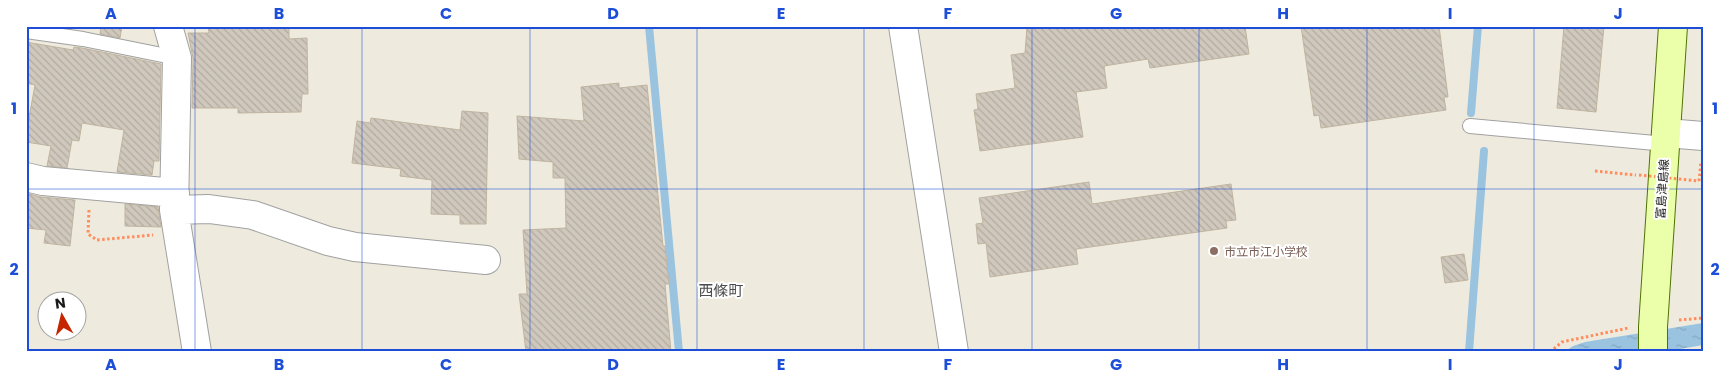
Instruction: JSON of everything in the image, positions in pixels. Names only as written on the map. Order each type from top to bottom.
[{"type":"main road","name":"富島津島線","points":[[1653,340],[1673,26]]},
{"type":"street","points":[[168,26],[177,58],[176,212],[197,352]]},
{"type":"street","points":[[902,26],[954,352]]},
{"type":"street","points":[[1666,138],[1703,136]]},
{"type":"street","points":[[26,177],[43,181],[90,185],[176,212],[210,209],[254,215],[328,241],[355,247],[486,260]]},
{"type":"lane","points":[[26,31],[83,39],[177,58]]},
{"type":"lane","points":[[1470,126],[1666,138]]},
{"type":"path","points":[[1594,171],[1699,181]]},
{"type":"path","points":[[90,185],[88,234],[97,240],[176,212]]},
{"type":"water","points":[[1703,323],[1703,345],[1663,352],[1564,352],[1573,346],[1585,342]]},
{"type":"building","points":[[101,26],[122,26],[120,38],[100,34]]},
{"type":"building","points":[[289,26],[289,39],[307,38],[308,94],[302,94],[301,112],[238,113],[238,108],[192,108],[193,58],[188,33],[209,33],[208,27]]},
{"type":"building","points":[[1027,26],[1245,26],[1249,54],[1150,68],[1148,59],[1104,66],[1107,88],[1076,92],[1083,137],[980,151],[974,110],[978,109],[976,94],[1015,88],[1011,55],[1025,53]]},
{"type":"building","points":[[1301,26],[1439,26],[1448,97],[1444,97],[1446,110],[1321,128],[1319,115],[1314,116]]},
{"type":"building","points":[[1564,26],[1604,26],[1596,112],[1557,108]]},
{"type":"building","points":[[26,42],[73,50],[74,47],[82,48],[161,64],[159,161],[154,161],[152,175],[117,172],[124,130],[82,123],[79,141],[72,140],[67,168],[47,166],[51,146],[26,142],[35,85],[26,83]]},
{"type":"building","points":[[619,83],[619,88],[647,85],[663,246],[665,246],[669,284],[665,284],[671,352],[526,352],[519,294],[527,294],[523,230],[566,228],[565,178],[553,178],[553,162],[519,159],[517,116],[584,121],[581,87]]},
{"type":"building","points":[[462,111],[488,113],[486,224],[460,224],[460,215],[431,214],[432,180],[400,176],[401,169],[352,163],[357,121],[370,123],[371,118],[460,130]]},
{"type":"building","points":[[1089,182],[1092,204],[1231,184],[1236,220],[1226,221],[1227,228],[1076,249],[1078,264],[990,277],[986,243],[978,244],[976,224],[983,223],[979,198]]},
{"type":"building","points":[[26,193],[41,197],[75,200],[70,246],[44,243],[46,230],[26,228]]},
{"type":"building","points":[[125,204],[158,207],[161,227],[125,226]]},
{"type":"building","points":[[1464,254],[1468,280],[1445,283],[1441,257]]},
{"type":"waterway","points":[[649,26],[679,352]]},
{"type":"waterway","points":[[1471,113],[1478,26]]},
{"type":"waterway","points":[[1469,352],[1484,151]]},
{"type":"place","name":"市立市江小学校","points":[[1214,251]]},
{"type":"district","name":"西條町","points":[[721,290]]}]
